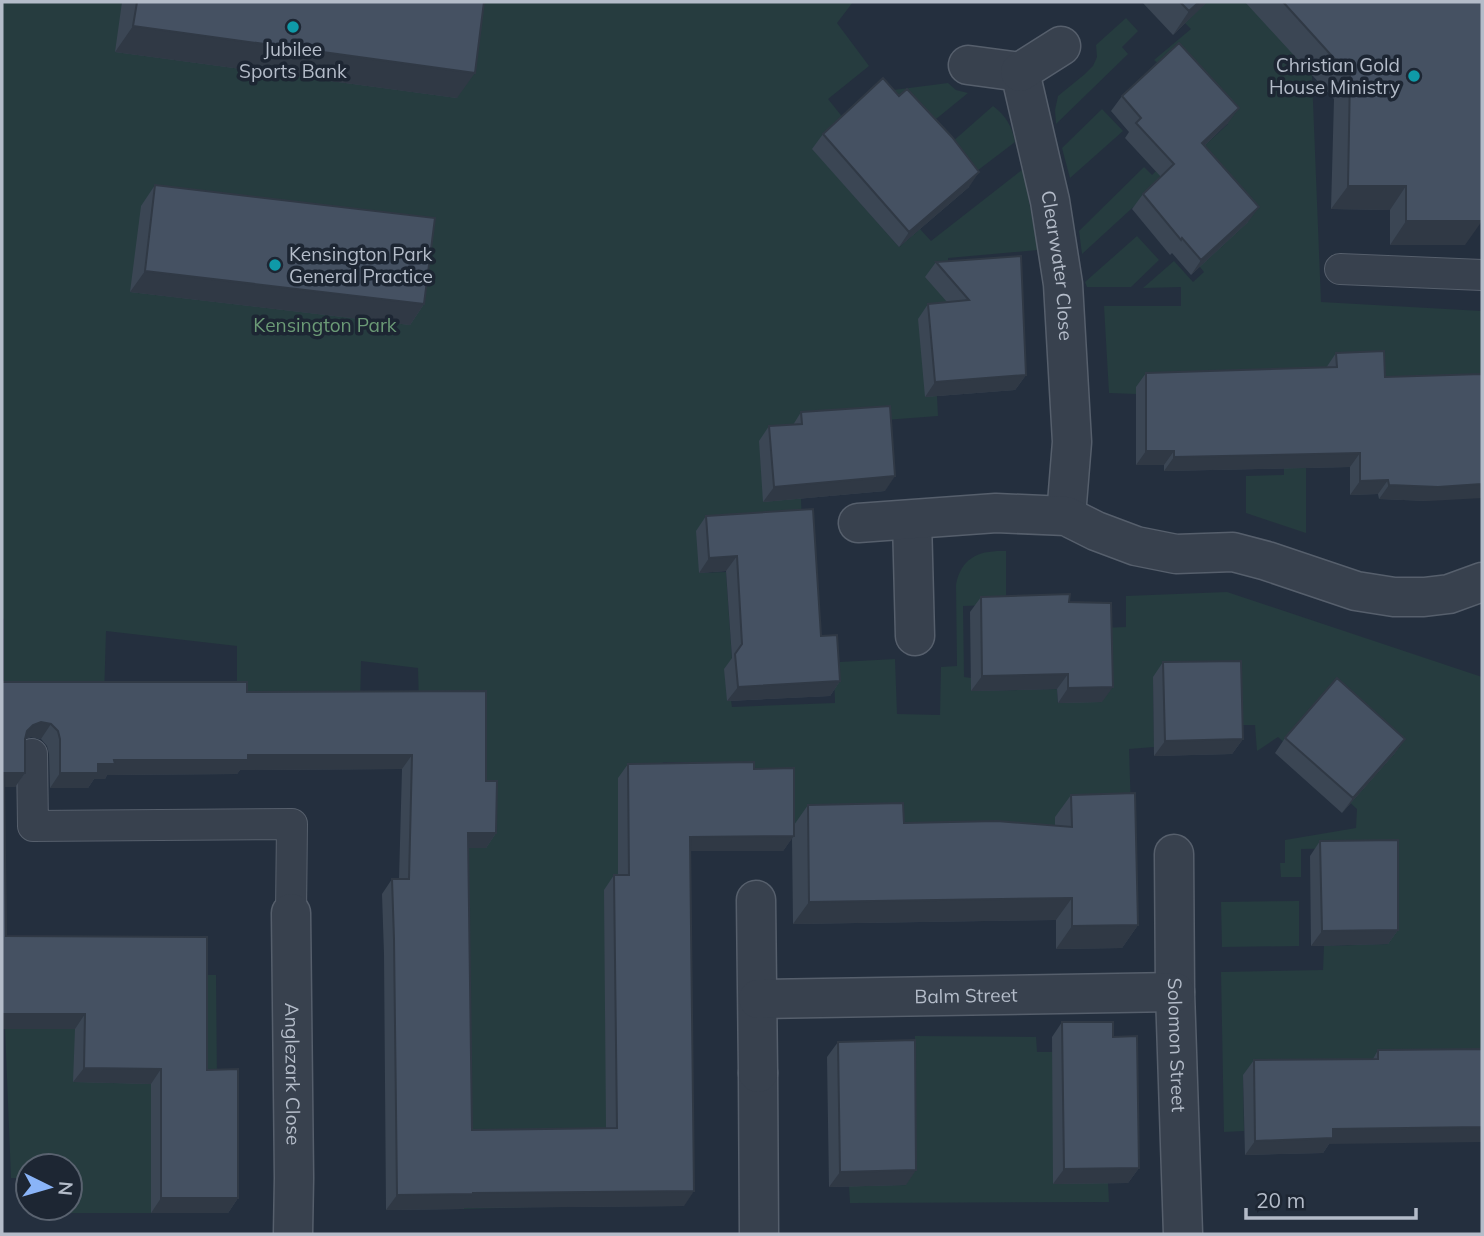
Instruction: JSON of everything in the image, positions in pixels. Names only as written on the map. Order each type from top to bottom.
[{"type":"street","points":[[968,65],[1020,72],[1061,46]]},
{"type":"street","name":"Clearwater Close","points":[[1020,72],[1050,201],[1063,284],[1072,442],[1066,516]]},
{"type":"street","points":[[858,523],[996,513],[1066,516],[1136,547],[1176,554],[1233,552],[1368,593],[1394,597],[1424,597],[1449,594],[1482,582]]},
{"type":"street","points":[[912,520],[915,636]]},
{"type":"street","name":"Solomon Street","points":[[1174,854],[1175,992],[1183,1234]]},
{"type":"street","points":[[756,900],[759,1234]]},
{"type":"street","name":"Anglezark Close","points":[[291,913],[295,1178],[293,1234]]},
{"type":"street","name":"Balm Street","points":[[758,999],[1175,992]]},
{"type":"lane","points":[[1340,269],[1482,275]]},
{"type":"lane","points":[[32,754],[33,826],[292,824],[291,913]]},
{"type":"green space","name":"Kensington Park","points":[[2,2],[853,2],[837,23],[869,66],[828,99],[844,119],[813,149],[899,247],[920,229],[931,241],[1023,169],[1038,250],[948,258],[949,316],[937,396],[938,416],[791,427],[802,524],[699,573],[726,572],[732,659],[725,669],[727,696],[732,707],[835,703],[834,672],[840,671],[840,662],[895,659],[897,714],[940,715],[941,667],[957,666],[956,585],[959,575],[973,557],[997,551],[1006,551],[1006,597],[994,597],[994,605],[963,606],[964,677],[971,678],[972,691],[1057,689],[1058,703],[1101,628],[1126,627],[1126,596],[1227,592],[1482,677],[1482,1063],[1243,1076],[1244,1131],[1224,1132],[1221,972],[1323,970],[1324,946],[1388,944],[1353,848],[1301,849],[1301,877],[1281,877],[1280,863],[1285,863],[1285,840],[1356,828],[1357,809],[1278,737],[1257,751],[1255,725],[1231,725],[1153,677],[1154,747],[1129,749],[1131,809],[1056,854],[862,846],[792,847],[792,837],[744,784],[743,762],[663,762],[662,778],[618,877],[607,1143],[534,1144],[536,1207],[463,1209],[458,848],[486,848],[419,706],[418,668],[361,661],[360,706],[237,707],[237,646],[106,631],[104,697],[53,737],[4,736]]},
{"type":"green space","points":[[1207,2],[1309,2],[1321,302],[1482,311],[1482,412],[1328,431],[1136,387],[1136,394],[1109,393],[1104,306],[1181,306],[1181,287],[1143,288],[1174,261],[1193,282],[1204,272],[1200,267],[1190,159],[1228,124],[1154,60],[1191,29],[1185,23]]},
{"type":"green space","points":[[1126,18],[1138,31],[1122,47],[1128,54],[1056,124],[1058,96],[1093,66],[1097,57],[1096,45]]},
{"type":"green space","points":[[948,83],[956,90],[968,93],[925,128],[878,92]]},
{"type":"green space","points":[[993,106],[1008,122],[1015,142],[969,177],[935,157]]},
{"type":"green space","points":[[1102,109],[1123,131],[1070,178],[1062,148]]},
{"type":"green space","points":[[1144,167],[1152,175],[1159,168],[1166,177],[1082,254],[1079,231]]},
{"type":"green space","points":[[1137,236],[1159,260],[1131,287],[1087,287],[1085,282]]},
{"type":"green space","points":[[1306,466],[1306,533],[1246,513],[1246,476],[1284,475],[1284,467]]},
{"type":"green space","points":[[1299,901],[1299,946],[1222,947],[1221,902]]},
{"type":"green space","points":[[197,975],[216,975],[217,1084],[151,1084],[151,1213],[84,1213],[84,1152],[14,1152],[14,1178],[11,1178],[5,1028]]},
{"type":"green space","points":[[915,1036],[1036,1037],[1037,1052],[1052,1052],[1108,1183],[1109,1202],[850,1203],[849,1186],[906,1185],[904,1056],[915,1056]]},
{"type":"building","name":"Jubilee Sports Bank","points":[[137,2],[484,2],[475,73],[133,26]]},
{"type":"building","points":[[1180,2],[1199,2],[1189,11]]},
{"type":"building","name":"Christian Gold House Ministry","points":[[1283,2],[1482,2],[1482,221],[1406,221],[1406,186],[1348,186],[1350,76]]},
{"type":"building","points":[[1179,43],[1239,108],[1202,143],[1259,207],[1201,260],[1143,194],[1174,164],[1136,123],[1141,118],[1122,96]]},
{"type":"building","points":[[883,78],[899,96],[907,89],[952,137],[979,172],[909,232],[823,134]]},
{"type":"building","name":"Kensington Park General Practice","points":[[155,185],[435,218],[424,304],[145,271]]},
{"type":"building","points":[[1021,256],[1026,375],[935,382],[928,304],[969,300],[936,262]]},
{"type":"building","points":[[1384,351],[1385,377],[1482,374],[1482,484],[1438,487],[1389,485],[1388,480],[1360,481],[1360,453],[1174,457],[1174,451],[1146,451],[1146,373],[1337,367],[1336,353]]},
{"type":"building","points":[[890,406],[895,476],[774,487],[769,426],[802,424],[801,412]]},
{"type":"building","points":[[813,509],[821,636],[837,635],[840,681],[738,687],[735,654],[742,644],[737,556],[709,558],[706,516]]},
{"type":"building","points":[[1070,594],[1069,602],[1111,603],[1113,687],[1068,688],[1068,674],[982,676],[981,597]]},
{"type":"building","points":[[1241,661],[1243,739],[1165,741],[1163,662]]},
{"type":"building","points":[[1337,678],[1405,739],[1353,798],[1285,738]]},
{"type":"building","points":[[2,682],[247,682],[247,692],[486,691],[486,781],[497,781],[496,833],[468,833],[472,1130],[617,1128],[614,875],[629,875],[628,764],[754,762],[754,769],[794,768],[794,836],[690,837],[694,1191],[397,1195],[392,879],[409,879],[412,755],[248,755],[248,760],[114,760],[115,764],[98,764],[98,773],[60,773],[58,731],[51,724],[41,722],[27,731],[25,773],[4,773],[6,936],[207,937],[207,1070],[238,1069],[238,1198],[161,1198],[161,1069],[84,1068],[85,1014],[2,1014]]},
{"type":"building","points":[[1135,793],[1138,925],[1072,926],[1072,898],[809,902],[808,805],[903,803],[904,823],[997,821],[1072,827],[1071,795]]},
{"type":"building","points":[[1398,840],[1398,930],[1322,931],[1320,841]]},
{"type":"building","points":[[1062,1022],[1113,1022],[1113,1037],[1137,1036],[1139,1168],[1064,1169]]},
{"type":"building","points":[[915,1040],[916,1170],[840,1172],[838,1042]]},
{"type":"building","points":[[1482,1049],[1482,1127],[1333,1129],[1333,1138],[1255,1141],[1254,1060],[1378,1059],[1378,1050]]},
{"type":"place","name":"Jubilee Sports Bank","points":[[293,27]]},
{"type":"place","name":"Christian Gold House Ministry","points":[[1414,76]]},
{"type":"place","name":"Kensington Park General Practice","points":[[275,265]]}]
